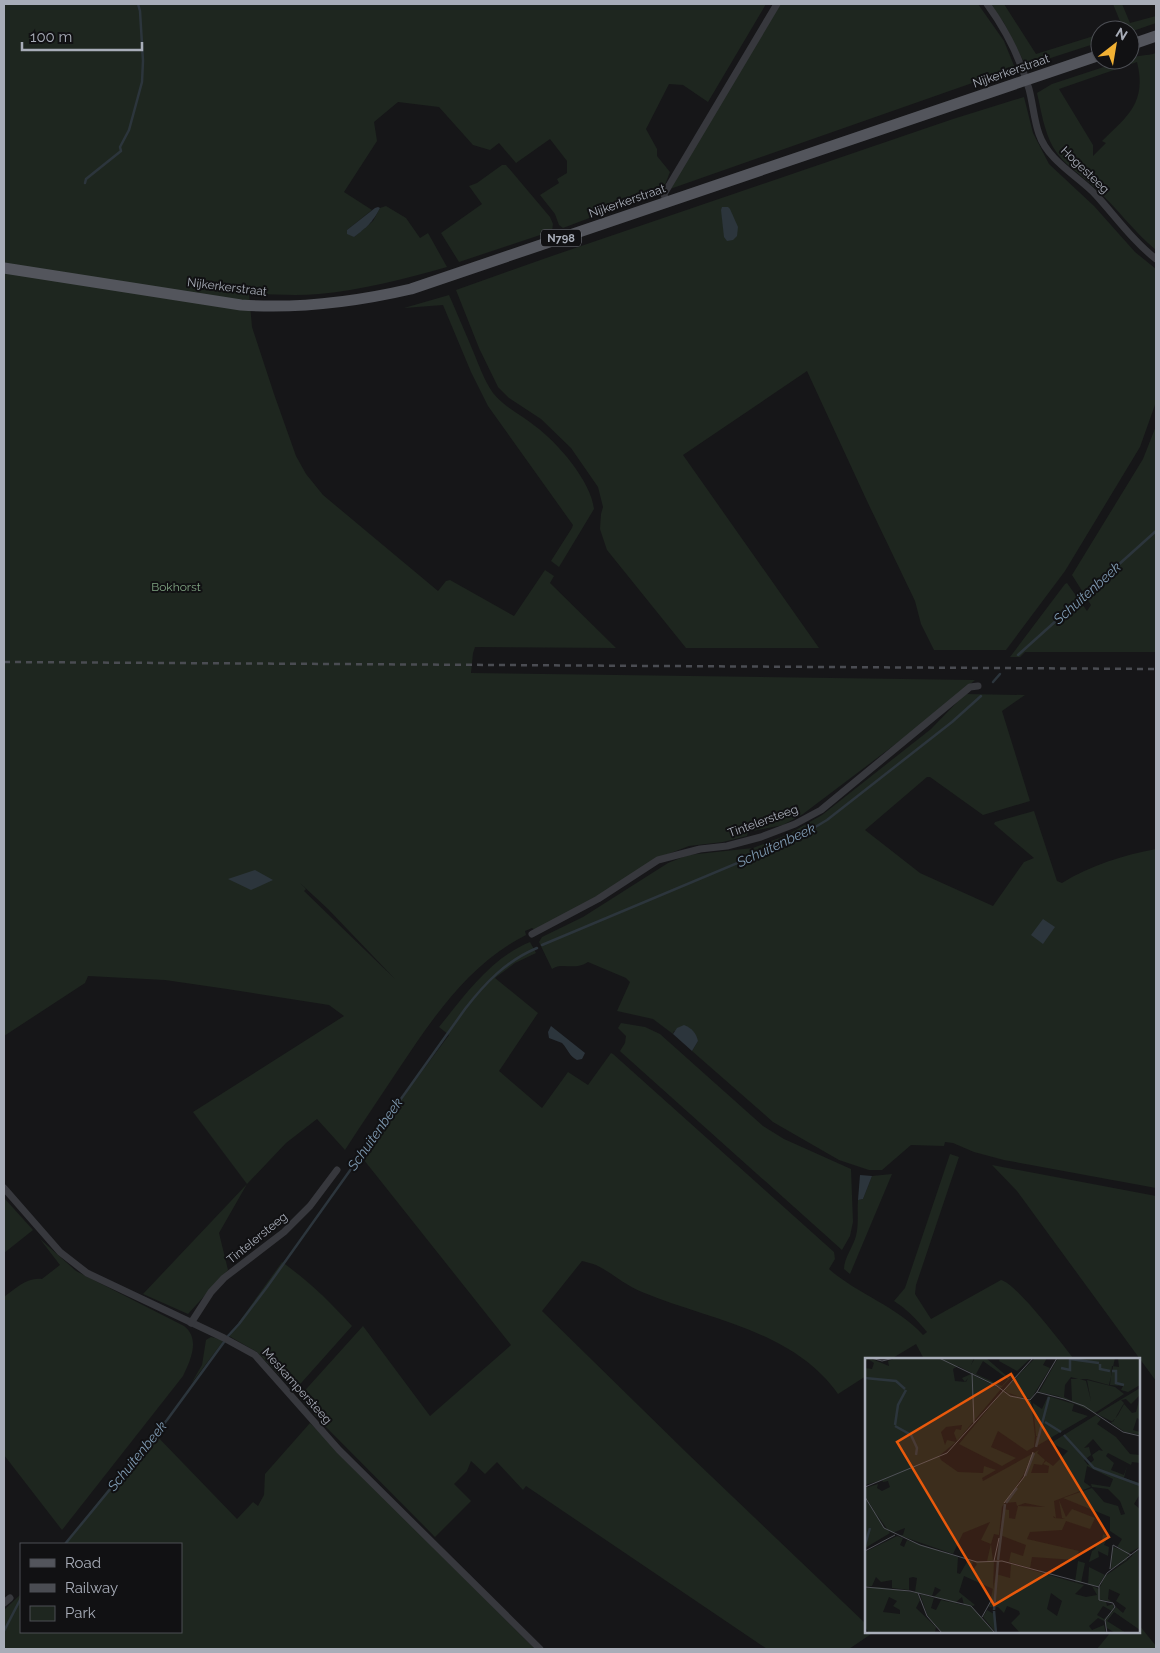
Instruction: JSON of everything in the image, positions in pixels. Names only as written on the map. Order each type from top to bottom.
[{"type":"main road","points":[[1140,42],[1156,36]]},
{"type":"main road","name":"Nijkerkerstraat","points":[[4,268],[264,307],[328,304],[411,289],[1090,59]]},
{"type":"street","points":[[666,202],[664,194],[777,4]]},
{"type":"street","name":"Hogesteeg","points":[[987,4],[1005,30],[1016,53],[1026,81],[1039,136],[1055,160],[1094,193],[1135,240],[1156,259]]},
{"type":"street","name":"Tintelersteeg","points":[[532,934],[598,898],[658,860],[700,848],[727,846],[762,837],[802,821],[821,810],[970,687],[978,686]]},
{"type":"street","name":"Tintelersteeg","points":[[192,1323],[211,1292],[224,1278],[284,1232],[310,1206],[337,1170]]},
{"type":"street","name":"Meskampersteeg","points":[[4,1188],[60,1252],[87,1273],[255,1355],[340,1450],[540,1649]]},
{"type":"green space","name":"Bokhorst","points":[[4,4],[766,4],[708,102],[683,85],[669,84],[646,129],[657,149],[657,156],[670,172],[663,190],[563,228],[559,225],[555,214],[540,195],[559,183],[557,179],[567,173],[567,161],[550,139],[516,163],[499,143],[490,150],[473,145],[439,107],[398,102],[374,122],[377,141],[344,192],[372,210],[347,230],[354,237],[373,221],[380,208],[386,206],[406,218],[420,238],[428,233],[447,267],[352,290],[301,295],[249,294],[252,327],[296,456],[306,474],[323,495],[438,591],[446,581],[450,580],[514,616],[545,570],[554,576],[550,583],[616,648],[475,647],[471,673],[975,680],[938,712],[803,814],[783,825],[748,832],[747,836],[723,842],[689,846],[663,856],[536,931],[532,928],[525,931],[526,935],[487,960],[440,1010],[345,1150],[317,1119],[286,1143],[247,1184],[193,1112],[344,1016],[329,1005],[165,980],[88,976],[85,983],[4,1036]],"holes":[[[300,883],[328,909],[395,979],[304,891],[306,889]]]},
{"type":"green space","points":[[778,4],[978,4],[1004,41],[1015,68],[670,189]]},
{"type":"green space","points":[[990,4],[1004,4],[1036,54],[1090,37],[1090,45],[1026,66],[1004,23]]},
{"type":"green space","points":[[1113,4],[1122,4],[1129,20],[1120,20]]},
{"type":"green space","points":[[1156,16],[1156,23],[1140,29],[1140,20]]},
{"type":"green space","points":[[1156,53],[1156,250],[1140,236],[1105,197],[1057,154],[1047,134],[1037,93],[1052,84],[1095,70],[1114,70],[1059,89],[1093,145],[1093,156],[1106,143],[1102,141],[1120,124],[1133,107],[1139,88],[1140,56]]},
{"type":"green space","points":[[1024,97],[1033,133],[1049,164],[1094,206],[1135,252],[1156,269],[1156,402],[1140,447],[1065,571],[1006,650],[934,650],[921,624],[915,601],[807,371],[683,455],[819,648],[686,648],[607,550],[600,529],[603,507],[598,487],[571,448],[541,419],[509,398],[498,387],[479,348],[456,290],[953,119]]},
{"type":"green space","points":[[502,165],[506,165],[550,217],[553,224],[552,231],[459,262],[441,233],[482,204],[469,186],[477,183]]},
{"type":"green space","points":[[449,295],[493,393],[502,403],[544,433],[563,452],[587,486],[592,498],[594,509],[559,567],[551,561],[573,525],[488,406],[471,372],[443,305],[404,308]]},
{"type":"green space","points":[[1156,426],[1156,652],[1025,652],[1020,657],[1010,657],[1065,584],[1067,583],[1087,611],[1091,605],[1072,575],[1143,459]]},
{"type":"green space","points":[[965,694],[1025,695],[1002,711],[1030,801],[983,815],[930,777],[927,777],[865,830],[920,873],[993,906],[1024,862],[1034,858],[994,824],[995,822],[1034,811],[1057,881],[1062,883],[1108,861],[1156,849],[1156,1188],[1004,1160],[945,1142],[944,1146],[911,1145],[882,1170],[869,1170],[839,1160],[773,1122],[692,1051],[698,1041],[674,1031],[673,1034],[653,1019],[617,1011],[630,982],[626,978],[588,962],[578,966],[560,966],[552,969],[539,942],[542,937],[583,917],[668,863],[688,855],[753,848],[787,835],[822,815],[931,729]]},
{"type":"green space","points":[[530,942],[536,953],[515,963],[495,978],[538,1013],[499,1071],[542,1108],[568,1072],[588,1085],[611,1053],[613,1054],[834,1252],[835,1259],[829,1269],[852,1286],[901,1316],[923,1335],[927,1332],[916,1319],[894,1301],[905,1288],[950,1154],[959,1157],[916,1285],[915,1294],[931,1319],[1001,1280],[1028,1303],[1073,1358],[923,1358],[916,1344],[893,1358],[865,1358],[865,1377],[838,1394],[819,1372],[798,1355],[774,1341],[722,1320],[642,1292],[590,1263],[582,1261],[542,1311],[865,1623],[865,1633],[873,1633],[849,1649],[767,1649],[526,1486],[523,1490],[497,1462],[485,1474],[471,1461],[467,1471],[454,1484],[471,1501],[435,1537],[323,1424],[299,1397],[363,1326],[430,1416],[511,1345],[360,1155],[449,1035],[439,1027],[480,978],[491,967],[516,949]]},
{"type":"green space","points":[[621,1023],[645,1027],[660,1034],[763,1126],[784,1139],[851,1169],[853,1222],[850,1236],[842,1250],[620,1051],[625,1043],[626,1036],[618,1028]]},
{"type":"green space","points":[[992,1165],[1156,1196],[1156,1381],[1140,1358],[1017,1191]]},
{"type":"green space","points":[[892,1174],[850,1274],[844,1269],[844,1265],[856,1236],[858,1200],[863,1199],[872,1176]]},
{"type":"green space","points":[[247,1184],[219,1233],[228,1270],[188,1314],[143,1294]]},
{"type":"green space","points":[[5,1199],[33,1230],[4,1253],[4,1201]]},
{"type":"green space","points":[[40,1239],[76,1271],[184,1326],[192,1337],[193,1344],[191,1357],[183,1376],[62,1530],[4,1455],[4,1297],[26,1282],[42,1279],[60,1265]]},
{"type":"green space","points":[[282,1262],[319,1292],[352,1326],[294,1391],[257,1352],[229,1336]]},
{"type":"green space","points":[[211,1337],[224,1340],[191,1384],[202,1365],[206,1340]]},
{"type":"green space","points":[[310,1423],[535,1649],[4,1649],[4,1610],[20,1595],[20,1633],[182,1633],[182,1543],[66,1543],[153,1432],[237,1519],[253,1502],[258,1506],[264,1495],[265,1474]]},
{"type":"green space","points":[[1140,1626],[1156,1646],[1156,1649],[1097,1649],[1110,1633],[1140,1633]]},
{"type":"shaded area","points":[[378,207],[380,208],[369,224],[354,237],[347,234],[347,230]]},
{"type":"shaded area","points":[[722,207],[730,209],[738,227],[737,236],[733,240],[727,241],[724,237]]},
{"type":"shaded area","points":[[255,870],[273,880],[251,890],[228,879]]},
{"type":"shaded area","points":[[1043,919],[1055,927],[1043,944],[1031,935]]},
{"type":"shaded area","points":[[684,1025],[695,1033],[698,1041],[692,1051],[673,1034],[677,1028]]},
{"type":"shaded area","points":[[551,1026],[585,1053],[582,1059],[577,1060],[562,1043],[549,1038],[548,1032]]},
{"type":"shaded area","points":[[860,1175],[872,1176],[863,1199],[858,1200]]},
{"type":"waterway","points":[[85,183],[86,179],[121,151],[120,147],[129,130],[142,82],[143,61],[138,4]]},
{"type":"waterway","name":"Schuitenbeek","points":[[1018,655],[1156,531]]},
{"type":"waterway","name":"Schuitenbeek","points":[[993,682],[1000,674]]},
{"type":"waterway","name":"Schuitenbeek","points":[[542,945],[797,838],[827,820],[952,722],[981,696]]},
{"type":"waterway","name":"Schuitenbeek","points":[[228,1336],[267,1287],[465,1009],[488,982],[506,966],[515,959],[537,948]]},
{"type":"waterway","name":"Schuitenbeek","points":[[66,1543],[167,1420],[224,1342]]},
{"type":"waterway","name":"Schuitenbeek","points":[[4,1631],[20,1600]]},
{"type":"railway","points":[[4,662],[1156,669]]}]
